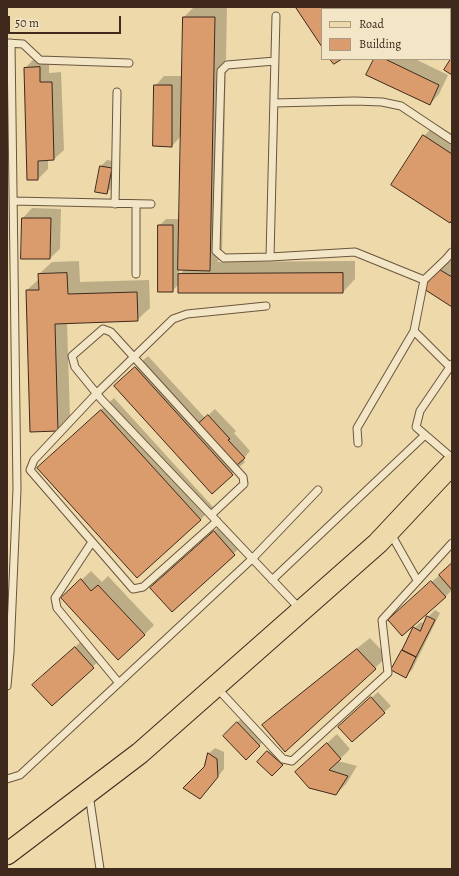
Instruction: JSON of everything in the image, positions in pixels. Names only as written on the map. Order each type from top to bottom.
[{"type":"main road","points":[[7,854],[140,754],[378,543],[452,464]]},
{"type":"lane","points":[[270,257],[276,16]]},
{"type":"lane","points":[[7,686],[10,652],[17,490],[13,201],[10,179],[9,43],[23,44],[40,60],[129,63]]},
{"type":"lane","points":[[275,61],[227,64],[221,71],[216,251],[224,258],[355,252],[424,280]]},
{"type":"lane","points":[[115,204],[117,92]]},
{"type":"lane","points":[[274,103],[355,101],[382,102],[401,106],[452,140]]},
{"type":"lane","points":[[13,201],[151,204]]},
{"type":"lane","points":[[136,204],[136,274]]},
{"type":"lane","points":[[358,443],[357,428],[414,331],[424,280],[446,260],[452,252]]},
{"type":"lane","points":[[217,521],[143,587],[133,589],[30,470],[34,460],[96,393],[173,319],[187,314],[266,306]]},
{"type":"lane","points":[[211,515],[244,484],[243,477],[133,358],[111,332],[102,329],[72,356],[75,367],[96,393],[301,611]]},
{"type":"lane","points":[[414,331],[451,365],[420,411],[416,427],[452,458]]},
{"type":"lane","points":[[272,580],[425,435]]},
{"type":"lane","points":[[7,779],[20,775],[252,559],[318,490]]},
{"type":"lane","points":[[389,530],[417,580]]},
{"type":"lane","points":[[92,542],[56,598],[57,608],[119,683]]},
{"type":"lane","points":[[216,686],[283,759],[292,761],[388,673],[382,620],[452,542]]},
{"type":"lane","points":[[89,792],[100,869]]},
{"type":"building","points":[[331,7],[321,8],[321,46],[296,8]]},
{"type":"building","points":[[334,7],[370,8],[334,8]]},
{"type":"building","points":[[183,17],[215,17],[210,271],[178,270]]},
{"type":"building","points":[[452,57],[452,75],[444,70]]},
{"type":"building","points":[[331,60],[340,60],[334,64]]},
{"type":"building","points":[[374,60],[387,60],[439,85],[430,105],[366,75]]},
{"type":"building","points":[[40,67],[40,82],[52,82],[54,160],[38,161],[38,180],[27,180],[24,68]]},
{"type":"building","points":[[154,85],[172,85],[172,147],[153,146]]},
{"type":"building","points":[[423,135],[452,154],[452,220],[450,223],[391,185]]},
{"type":"building","points":[[100,166],[112,168],[107,194],[95,192]]},
{"type":"building","points":[[22,218],[51,218],[50,259],[21,259]]},
{"type":"building","points":[[158,225],[173,225],[173,292],[158,292]]},
{"type":"building","points":[[437,268],[452,277],[452,307],[424,289]]},
{"type":"building","points":[[67,273],[68,294],[137,292],[138,321],[55,324],[58,431],[30,432],[26,290],[39,290],[38,274]]},
{"type":"building","points":[[343,273],[343,293],[178,293],[178,274]]},
{"type":"building","points":[[135,367],[233,475],[212,494],[114,386]]},
{"type":"building","points":[[101,410],[201,520],[137,578],[37,468]]},
{"type":"building","points":[[208,415],[245,458],[237,465],[221,448],[219,450],[197,425]]},
{"type":"building","points":[[214,531],[235,555],[172,612],[150,588]]},
{"type":"building","points":[[452,563],[452,590],[439,575]]},
{"type":"building","points":[[81,579],[91,591],[98,585],[145,635],[118,660],[61,598]]},
{"type":"building","points":[[431,581],[446,597],[402,636],[388,620]]},
{"type":"building","points":[[427,616],[435,620],[416,657],[402,650],[413,627],[420,631]]},
{"type":"building","points":[[75,647],[94,668],[52,706],[32,685]]},
{"type":"building","points":[[357,649],[376,669],[285,752],[262,725]]},
{"type":"building","points":[[402,650],[416,657],[406,678],[391,670]]},
{"type":"building","points":[[371,697],[385,713],[352,742],[338,727]]},
{"type":"building","points":[[237,722],[260,746],[246,760],[223,736]]},
{"type":"building","points":[[327,743],[341,759],[329,770],[348,776],[336,795],[309,788],[295,772]]},
{"type":"building","points":[[267,751],[283,765],[272,776],[257,762]]},
{"type":"building","points":[[208,753],[217,759],[218,777],[200,799],[183,788],[204,767]]}]
